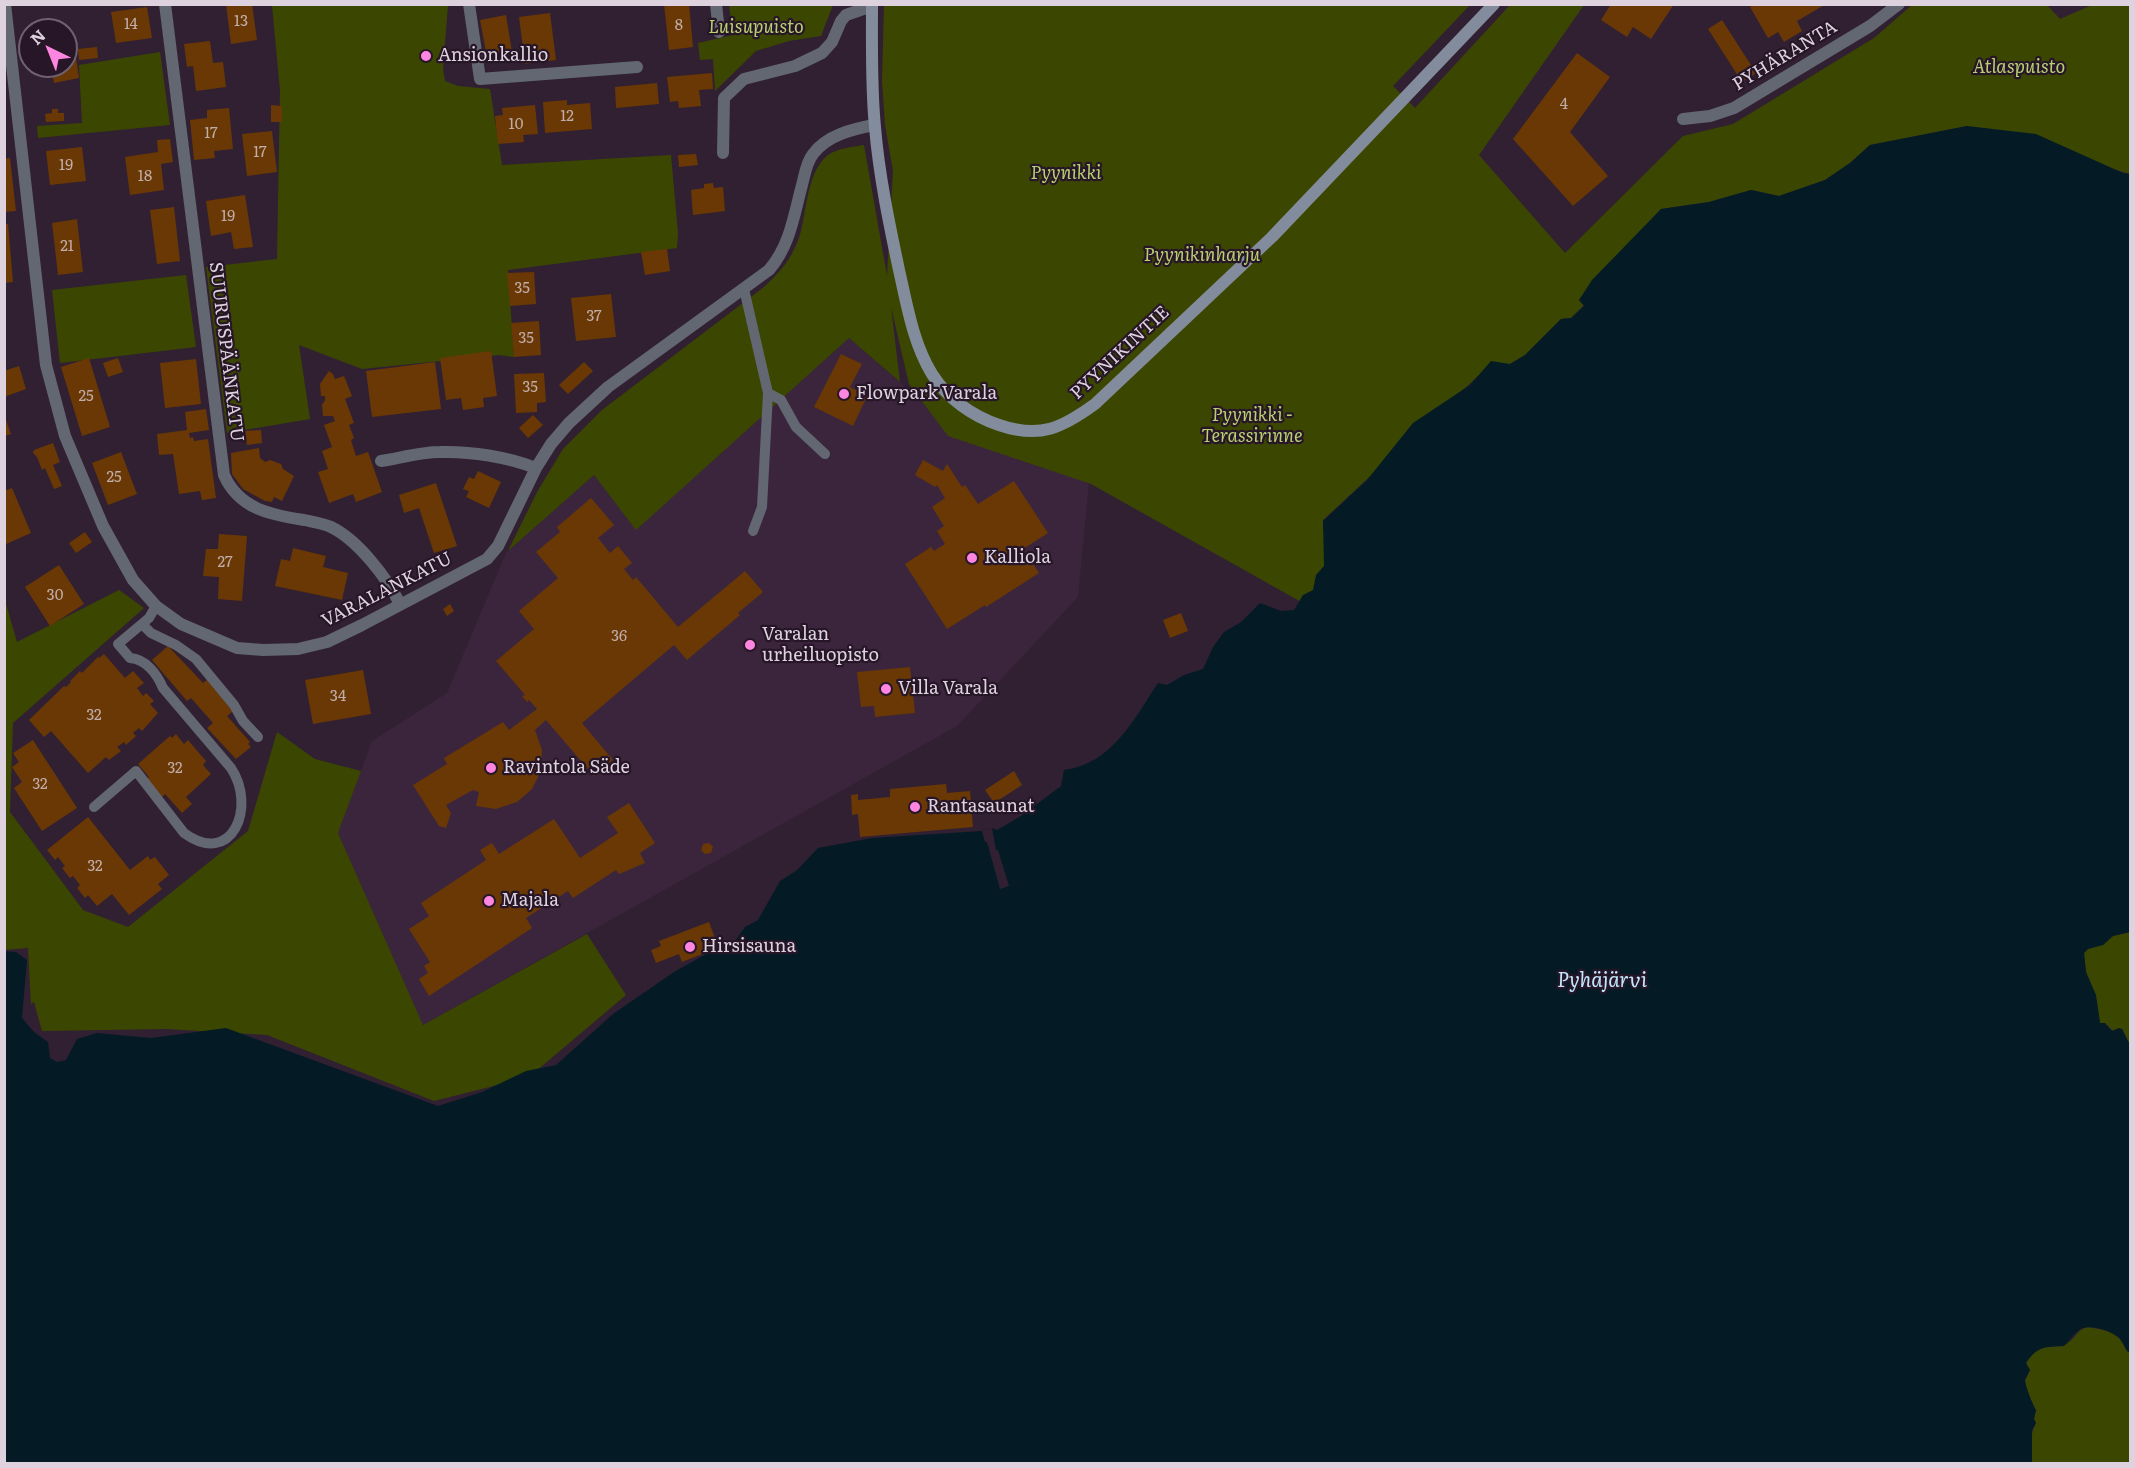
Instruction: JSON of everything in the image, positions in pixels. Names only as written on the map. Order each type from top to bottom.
[{"type":"street","name":"VARALANKATU","points":[[5,4],[46,365],[64,436],[104,526],[133,580],[156,606],[181,624],[237,648],[298,649],[327,642],[487,559],[498,546],[536,468],[551,444],[588,404],[608,387],[769,270],[778,260],[788,242],[807,165],[813,153],[825,143],[849,130],[874,125]]},
{"type":"street","name":"SUURUSPÄÄNKATU","points":[[165,4],[224,476],[229,487],[238,497],[254,508],[271,515],[322,523],[344,536],[378,568],[390,583],[400,604]]},
{"type":"street","points":[[469,4],[480,79],[637,68]]},
{"type":"street","points":[[716,4],[719,32]]},
{"type":"street","name":"PYYNIKINTIE","points":[[872,5],[874,125],[888,213],[910,321],[930,372],[955,401],[990,422],[1022,431],[1051,429],[1072,421],[1095,404],[1272,237],[1494,4]]},
{"type":"street","name":"PYHÄRANTA","points":[[1683,119],[1710,116],[1734,108],[1869,26],[1899,4]]},
{"type":"street","points":[[723,153],[724,98],[744,79],[795,66],[822,52],[832,42],[846,15],[872,5]]},
{"type":"street","points":[[381,461],[438,452],[458,452],[521,462],[536,468]]},
{"type":"lane","points":[[744,289],[768,393],[762,507],[753,531]]},
{"type":"lane","points":[[768,393],[781,400],[796,427],[825,454]]},
{"type":"lane","points":[[94,807],[136,771],[184,834],[194,841],[205,843],[224,840],[238,824],[242,812],[238,780],[231,768],[145,663],[139,659],[130,658],[118,644],[149,618],[156,606]]},
{"type":"lane","points":[[142,624],[151,633],[176,645],[196,659],[258,737]]},
{"type":"shaded area","name":"Varalan urheiluopisto","points":[[849,338],[960,435],[1089,483],[1078,597],[957,726],[423,1025],[338,833],[372,741],[447,693],[506,553],[594,475],[636,529]]},
{"type":"green space","name":"Luisupuisto","points":[[729,4],[833,5],[821,36],[789,41],[756,51],[715,91],[713,59],[700,60],[698,43],[733,35]]},
{"type":"green space","points":[[272,5],[448,5],[443,69],[445,81],[458,86],[490,89],[502,165],[671,155],[678,233],[677,248],[508,270],[514,357],[499,355],[362,369],[299,345],[310,419],[227,433],[206,267],[277,259],[280,91]]},
{"type":"green space","name":"Pyynikinharju","points":[[884,5],[1470,5],[1393,86],[1415,108],[1510,5],[1584,5],[1479,155],[1565,253],[1683,136],[1733,124],[1874,38],[1912,5],[2047,5],[2060,19],[2092,5],[2130,5],[2130,174],[1967,126],[1870,145],[1850,163],[1825,180],[1779,196],[1751,190],[1709,202],[1661,209],[1579,300],[1584,305],[1571,318],[1561,319],[1525,355],[1510,364],[1478,376],[1323,520],[1328,575],[1303,603],[1091,484],[948,436],[909,384],[891,307],[900,382],[849,338],[636,530],[594,475],[508,551],[537,492],[563,449],[602,410],[764,287],[780,271],[789,259],[799,238],[815,172],[828,155],[836,151],[864,145],[887,276],[893,171],[885,125],[882,81]]},
{"type":"green space","points":[[160,52],[170,125],[38,138],[37,126],[82,123],[79,65]]},
{"type":"green space","points":[[186,275],[196,347],[60,363],[52,290]]},
{"type":"green space","points":[[119,590],[144,608],[13,723],[10,812],[83,910],[128,927],[248,831],[277,732],[315,759],[361,771],[338,833],[423,1025],[587,934],[626,995],[529,1077],[434,1101],[267,1035],[167,1029],[42,1031],[34,1002],[31,1004],[28,948],[5,950],[4,597],[17,642]]},
{"type":"green space","points":[[2130,932],[2130,1045],[2122,1029],[2113,1031],[2107,1025],[2100,1023],[2097,1003],[2086,972],[2084,953],[2091,946],[2103,945],[2113,936]]},
{"type":"green space","points":[[2088,1327],[2115,1335],[2130,1352],[2130,1463],[2032,1463],[2031,1443],[2036,1423],[2034,1419],[2036,1410],[2025,1383],[2030,1370],[2026,1363],[2043,1347],[2064,1345],[2082,1329]]},
{"type":"water","name":"Pyhäjärvi","points":[[1967,126],[2036,134],[2123,173],[2130,174],[2130,932],[2113,936],[2103,945],[2088,949],[2084,953],[2086,972],[2096,995],[2100,1023],[2105,1023],[2112,1031],[2122,1029],[2130,1045],[2130,1352],[2114,1334],[2100,1328],[2089,1327],[2079,1331],[2064,1346],[2038,1350],[2030,1357],[2026,1363],[2030,1370],[2025,1380],[2036,1410],[2034,1419],[2036,1423],[2032,1430],[2032,1463],[5,1463],[4,951],[16,952],[27,960],[22,1018],[34,1032],[48,1042],[50,1058],[57,1062],[66,1060],[77,1039],[97,1033],[151,1038],[226,1028],[438,1106],[482,1092],[526,1071],[556,1065],[613,1014],[674,972],[708,953],[733,944],[745,927],[758,920],[780,881],[797,870],[818,848],[872,838],[982,831],[992,828],[997,830],[1021,816],[1061,786],[1064,770],[1096,759],[1109,749],[1130,725],[1158,683],[1167,685],[1184,675],[1203,669],[1213,647],[1224,632],[1241,622],[1260,603],[1281,611],[1294,610],[1303,595],[1313,590],[1316,575],[1324,566],[1323,521],[1367,480],[1413,423],[1470,385],[1491,361],[1510,364],[1525,355],[1561,319],[1571,318],[1584,306],[1579,300],[1592,280],[1661,209],[1709,202],[1751,190],[1779,196],[1825,180],[1850,163],[1870,145]]},
{"type":"pier","points":[[992,828],[996,850],[998,850],[1009,886],[1000,889],[982,831]]},
{"type":"building","points":[[226,4],[252,4],[257,40],[231,44]]},
{"type":"building","points":[[664,4],[689,4],[693,47],[669,50]]},
{"type":"building","points":[[1611,4],[1674,4],[1651,39],[1633,27],[1627,37],[1601,20]]},
{"type":"building","points":[[1755,4],[1826,4],[1797,21],[1802,31],[1784,42],[1778,32],[1768,38],[1750,7]]},
{"type":"building","points":[[147,7],[152,38],[116,43],[111,12]]},
{"type":"building","points":[[550,13],[556,60],[525,64],[519,17]]},
{"type":"building","points":[[506,15],[512,52],[487,57],[480,20]]},
{"type":"building","points":[[1722,20],[1756,73],[1742,82],[1708,29]]},
{"type":"building","points":[[210,41],[213,63],[223,62],[226,87],[196,91],[193,66],[187,67],[184,44]]},
{"type":"building","points":[[97,47],[98,58],[79,60],[78,49]]},
{"type":"building","points":[[1577,53],[1610,77],[1570,132],[1608,176],[1573,206],[1513,139]]},
{"type":"building","points":[[78,71],[79,78],[54,83],[53,78],[78,78]]},
{"type":"building","points":[[712,73],[713,89],[699,90],[701,106],[679,108],[678,101],[670,102],[667,77]]},
{"type":"building","points":[[657,83],[659,104],[616,108],[615,87]]},
{"type":"building","points":[[567,100],[567,105],[590,103],[592,129],[545,133],[543,102]]},
{"type":"building","points":[[271,105],[282,106],[282,122],[271,122]]},
{"type":"building","points":[[535,105],[538,134],[523,135],[524,142],[498,144],[495,116],[503,115],[502,108]]},
{"type":"building","points":[[229,108],[233,149],[214,151],[215,158],[194,160],[190,120],[207,118],[207,110]]},
{"type":"building","points":[[52,109],[58,109],[58,113],[64,113],[64,121],[46,122],[45,114],[52,113]]},
{"type":"building","points":[[272,131],[277,172],[247,176],[242,134]]},
{"type":"building","points":[[170,139],[173,162],[161,164],[164,190],[130,195],[125,157],[158,152],[157,140]]},
{"type":"building","points":[[82,147],[86,181],[50,185],[46,151]]},
{"type":"building","points":[[696,154],[698,165],[679,167],[678,155]]},
{"type":"building","points":[[10,158],[16,211],[4,212],[4,159]]},
{"type":"building","points":[[713,183],[714,188],[723,187],[725,211],[693,215],[691,190],[704,188],[704,184]]},
{"type":"building","points":[[245,195],[253,247],[234,249],[231,232],[211,236],[206,201]]},
{"type":"building","points":[[174,207],[180,261],[157,264],[150,210]]},
{"type":"building","points":[[77,219],[83,272],[58,275],[52,223]]},
{"type":"building","points":[[4,224],[8,224],[13,282],[4,283]]},
{"type":"building","points":[[667,249],[670,271],[645,275],[641,252]]},
{"type":"building","points":[[534,272],[536,304],[510,306],[507,273]]},
{"type":"building","points":[[611,294],[616,337],[576,341],[571,298]]},
{"type":"building","points":[[539,321],[541,355],[514,357],[511,323]]},
{"type":"building","points":[[491,351],[497,396],[483,398],[484,407],[463,410],[461,398],[446,400],[440,358]]},
{"type":"building","points":[[841,354],[862,364],[850,387],[867,396],[853,426],[814,407]]},
{"type":"building","points":[[89,358],[110,427],[82,436],[61,367]]},
{"type":"building","points":[[118,358],[123,372],[108,377],[103,363]]},
{"type":"building","points":[[196,359],[201,404],[165,408],[160,363]]},
{"type":"building","points":[[435,362],[441,409],[372,417],[366,371]]},
{"type":"building","points":[[584,362],[593,371],[568,394],[559,385]]},
{"type":"building","points":[[19,366],[26,389],[4,397],[4,371]]},
{"type":"building","points":[[329,371],[335,379],[344,376],[352,396],[345,399],[354,423],[349,425],[354,438],[351,440],[356,456],[368,452],[382,492],[356,502],[353,494],[329,503],[318,472],[328,469],[322,451],[332,447],[324,425],[335,421],[333,416],[323,416],[322,404],[325,396],[321,396],[320,384]]},
{"type":"building","points":[[544,373],[546,402],[537,403],[537,412],[516,413],[514,374]]},
{"type":"building","points":[[206,409],[209,430],[189,433],[190,438],[193,437],[194,441],[208,439],[216,498],[202,500],[200,491],[179,494],[173,454],[159,455],[157,434],[187,430],[185,412]]},
{"type":"building","points":[[4,415],[11,434],[4,436]]},
{"type":"building","points":[[533,415],[543,425],[528,438],[519,428]]},
{"type":"building","points":[[261,430],[262,443],[247,445],[245,431]]},
{"type":"building","points":[[53,443],[60,462],[53,465],[62,486],[54,489],[45,468],[42,470],[33,453],[34,450]]},
{"type":"building","points":[[259,448],[260,458],[265,462],[270,460],[281,464],[283,469],[294,476],[282,501],[274,497],[272,502],[265,501],[243,489],[232,474],[231,453]]},
{"type":"building","points":[[121,452],[137,494],[108,505],[92,463]]},
{"type":"building","name":"Kalliola","points":[[923,460],[943,471],[947,464],[962,487],[965,485],[978,504],[1014,481],[1048,533],[1023,549],[1039,573],[947,629],[905,564],[931,547],[934,551],[945,544],[937,531],[944,526],[932,507],[945,498],[937,485],[935,487],[915,475]]},
{"type":"building","points":[[478,471],[501,482],[489,508],[466,497],[469,491],[463,489],[469,477],[474,479]]},
{"type":"building","points":[[436,483],[457,546],[434,553],[419,508],[404,513],[399,495]]},
{"type":"building","points":[[12,488],[31,533],[4,545],[4,491]]},
{"type":"building","points":[[591,498],[614,525],[598,538],[610,553],[618,546],[632,563],[624,569],[633,580],[636,577],[678,627],[745,571],[763,592],[738,613],[740,615],[687,660],[674,645],[582,723],[613,760],[594,776],[546,720],[535,730],[542,750],[541,771],[532,789],[517,802],[496,809],[476,806],[479,792],[473,790],[446,805],[451,813],[446,828],[439,826],[413,785],[447,764],[444,758],[503,722],[509,730],[537,709],[529,700],[527,702],[522,696],[525,695],[496,661],[534,629],[519,611],[558,578],[536,552],[560,532],[557,527]]},
{"type":"building","points":[[85,532],[92,542],[76,553],[69,543]]},
{"type":"building","points":[[219,534],[247,536],[242,601],[218,599],[219,577],[203,576],[206,549],[218,549]]},
{"type":"building","points":[[293,548],[326,556],[323,567],[348,573],[342,600],[275,586],[281,559],[290,561]]},
{"type":"building","points":[[59,565],[84,604],[50,626],[25,587]]},
{"type":"building","points":[[450,604],[454,611],[447,616],[443,609]]},
{"type":"building","points":[[1181,613],[1188,631],[1170,638],[1163,620]]},
{"type":"building","points":[[168,646],[203,683],[207,680],[233,711],[227,716],[250,742],[248,744],[251,747],[236,759],[207,728],[213,723],[191,698],[187,701],[152,660]]},
{"type":"building","points":[[104,654],[125,678],[133,671],[144,683],[137,688],[143,696],[146,693],[154,701],[150,704],[158,713],[142,731],[139,728],[133,733],[136,736],[126,745],[124,742],[117,747],[121,751],[109,760],[106,757],[88,773],[51,731],[44,737],[29,720],[64,686],[66,687],[80,671],[82,673]]},
{"type":"building","name":"Villa Varala","points":[[910,667],[915,713],[875,717],[874,706],[861,707],[857,672]]},
{"type":"building","points":[[363,670],[371,714],[313,724],[305,680]]},
{"type":"building","points":[[176,734],[184,744],[188,740],[206,761],[203,765],[211,774],[186,797],[192,804],[182,813],[165,794],[162,797],[146,779],[149,777],[138,764],[170,736],[172,738]]},
{"type":"building","points":[[33,740],[77,808],[42,831],[14,788],[22,782],[12,767],[19,762],[13,753]]},
{"type":"building","points":[[1014,771],[1022,785],[994,803],[985,790]]},
{"type":"building","name":"Rantasaunat","points":[[946,784],[947,793],[970,791],[973,827],[860,837],[858,814],[852,815],[851,795],[858,794],[858,800],[890,797],[890,789]]},
{"type":"building","name":"Majala","points":[[629,803],[655,843],[640,853],[645,863],[619,874],[616,870],[573,898],[568,891],[526,918],[532,928],[429,996],[419,979],[428,973],[424,966],[430,962],[409,929],[429,916],[421,903],[486,860],[480,850],[492,843],[499,854],[554,819],[580,858],[618,833],[607,817]]},
{"type":"building","points":[[88,817],[130,870],[148,856],[150,860],[155,857],[169,875],[158,884],[162,889],[129,915],[112,894],[97,906],[88,895],[85,898],[77,888],[80,885],[62,868],[65,866],[58,857],[55,860],[47,850]]},
{"type":"building","points":[[709,843],[713,847],[711,853],[705,854],[701,850],[703,844]]},
{"type":"building","name":"Hirsisauna","points":[[709,922],[715,938],[711,939],[715,949],[682,962],[679,954],[656,963],[651,950],[661,946],[659,941]]},
{"type":"place","name":"Ansionkallio","points":[[426,56]]},
{"type":"place","name":"Flowpark Varala","points":[[844,394]]},
{"type":"place","name":"Kalliola","points":[[972,558]]},
{"type":"place","name":"Varalan urheiluopisto","points":[[750,645]]},
{"type":"place","name":"Villa Varala","points":[[886,689]]},
{"type":"place","name":"Ravintola Säde","points":[[491,768]]},
{"type":"place","name":"Rantasaunat","points":[[915,807]]},
{"type":"place","name":"Majala","points":[[489,901]]},
{"type":"place","name":"Hirsisauna","points":[[690,947]]},
{"type":"park label","name":"Atlaspuisto","points":[[2019,68]]},
{"type":"park label","name":"Pyynikki","points":[[1066,174]]},
{"type":"park label","name":"Pyynikki - Terassirinne","points":[[1252,426]]}]
